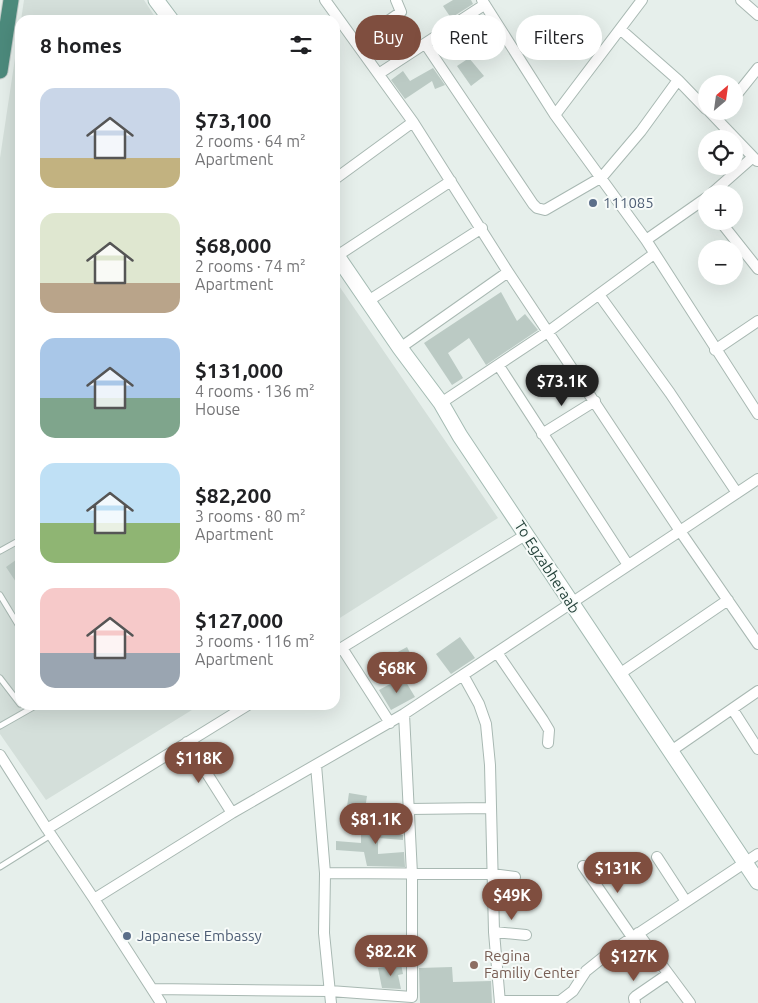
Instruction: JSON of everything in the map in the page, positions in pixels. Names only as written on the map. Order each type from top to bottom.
[{"type":"highway","points":[[0,71],[11,0]]},
{"type":"main road","points":[[156,0],[167,15]]},
{"type":"main road","name":"To Egzabheraab","points":[[340,260],[400,348],[441,403],[460,436],[527,534],[618,675],[758,882]]},
{"type":"street","points":[[325,0],[336,15]]},
{"type":"street","points":[[396,0],[401,12],[397,15]]},
{"type":"street","points":[[555,115],[642,0]]},
{"type":"street","points":[[742,0],[758,15]]},
{"type":"street","points":[[380,73],[426,45],[483,2],[555,115],[602,177],[646,240],[715,350],[758,414]]},
{"type":"street","points":[[340,21],[355,42]]},
{"type":"street","points":[[620,29],[698,100]]},
{"type":"street","points":[[426,45],[537,208],[545,210],[602,177],[641,131],[678,80]]},
{"type":"street","points":[[370,60],[413,122],[482,228],[508,272],[550,331],[680,531],[758,644]]},
{"type":"street","points":[[743,87],[758,68]]},
{"type":"street","points":[[721,120],[756,160],[725,185]]},
{"type":"street","points":[[340,175],[413,122]]},
{"type":"street","points":[[340,251],[451,181]]},
{"type":"street","points":[[646,240],[698,205]]},
{"type":"street","points":[[368,301],[482,228]]},
{"type":"street","points":[[727,230],[758,269]]},
{"type":"street","points":[[441,403],[550,331],[600,296],[654,254]]},
{"type":"street","points":[[400,348],[508,272]]},
{"type":"street","points":[[600,296],[670,393],[737,494]]},
{"type":"street","points":[[715,350],[758,321]]},
{"type":"street","points":[[499,366],[628,565]]},
{"type":"street","points":[[542,434],[595,400]]},
{"type":"street","points":[[94,899],[232,813],[390,723],[572,605],[628,565],[758,479]]},
{"type":"street","points":[[340,649],[527,534]]},
{"type":"street","points":[[618,675],[728,600]]},
{"type":"street","points":[[340,653],[390,723]]},
{"type":"street","points":[[498,654],[544,720],[549,730],[548,742]]},
{"type":"street","points":[[463,675],[480,704],[486,724],[490,765],[489,808],[494,932],[500,1002],[560,1001],[573,991],[586,971],[685,900],[758,854]]},
{"type":"street","points":[[671,751],[758,691]]},
{"type":"street","points":[[49,832],[240,710]]},
{"type":"street","points":[[733,710],[758,749]]},
{"type":"street","points":[[152,989],[330,991],[412,1000],[412,874],[404,714]]},
{"type":"street","points":[[187,742],[232,813]]},
{"type":"street","points":[[0,755],[161,1003]]},
{"type":"street","points":[[316,765],[324,873],[324,933],[331,1003]]},
{"type":"street","points":[[410,809],[489,808]]},
{"type":"street","points":[[656,858],[685,900]]},
{"type":"street","points":[[583,866],[690,1003]]},
{"type":"street","points":[[324,873],[492,874],[515,877]]},
{"type":"street","points":[[494,932],[526,935]]},
{"type":"street","points":[[635,1003],[634,998],[636,996],[668,974]]},
{"type":"lane","points":[[0,551],[15,543]]},
{"type":"lane","points":[[0,595],[15,620]]},
{"type":"lane","points":[[0,678],[15,697]]},
{"type":"lane","points":[[0,726],[26,711]]},
{"type":"lane","points":[[0,867],[49,832]]},
{"type":"shaded area","points":[[24,0],[144,0],[154,15],[22,15]]},
{"type":"shaded area","points":[[15,58],[15,710],[192,710],[46,800],[0,734],[0,158]]},
{"type":"shaded area","points":[[340,287],[498,518],[340,618]]},
{"type":"building","points":[[453,0],[471,0],[473,4],[456,15],[449,15],[443,6]]},
{"type":"building","points":[[466,60],[471,60],[484,76],[471,86],[457,66]]},
{"type":"building","points":[[433,68],[445,85],[435,89],[432,81],[405,99],[391,80],[403,71],[410,81]]},
{"type":"building","points":[[501,292],[517,321],[525,314],[538,330],[486,365],[469,338],[448,353],[463,378],[452,385],[424,343]]},
{"type":"building","points":[[15,561],[15,580],[6,567]]},
{"type":"building","points":[[460,637],[475,658],[451,674],[436,654]]},
{"type":"building","points":[[407,647],[416,665],[403,672],[394,654]]},
{"type":"building","points":[[403,677],[415,697],[391,710],[379,690]]},
{"type":"building","points":[[349,793],[367,796],[364,816],[346,813]]},
{"type":"building","points":[[378,815],[391,815],[391,832],[403,835],[403,840],[378,838],[378,854],[404,852],[405,867],[367,866],[364,852],[336,850],[336,841],[361,843],[361,830],[377,832]]},
{"type":"building","points":[[401,964],[403,974],[398,975],[401,989],[382,988],[378,968]]},
{"type":"building","points":[[452,967],[453,982],[491,981],[492,1003],[420,1003],[419,968]]},
{"type":"place","name":"111085","points":[[593,203]]},
{"type":"place","name":"Japanese Embassy","points":[[127,936]]},
{"type":"place","name":"Regina Familiy Center","points":[[474,965]]}]
